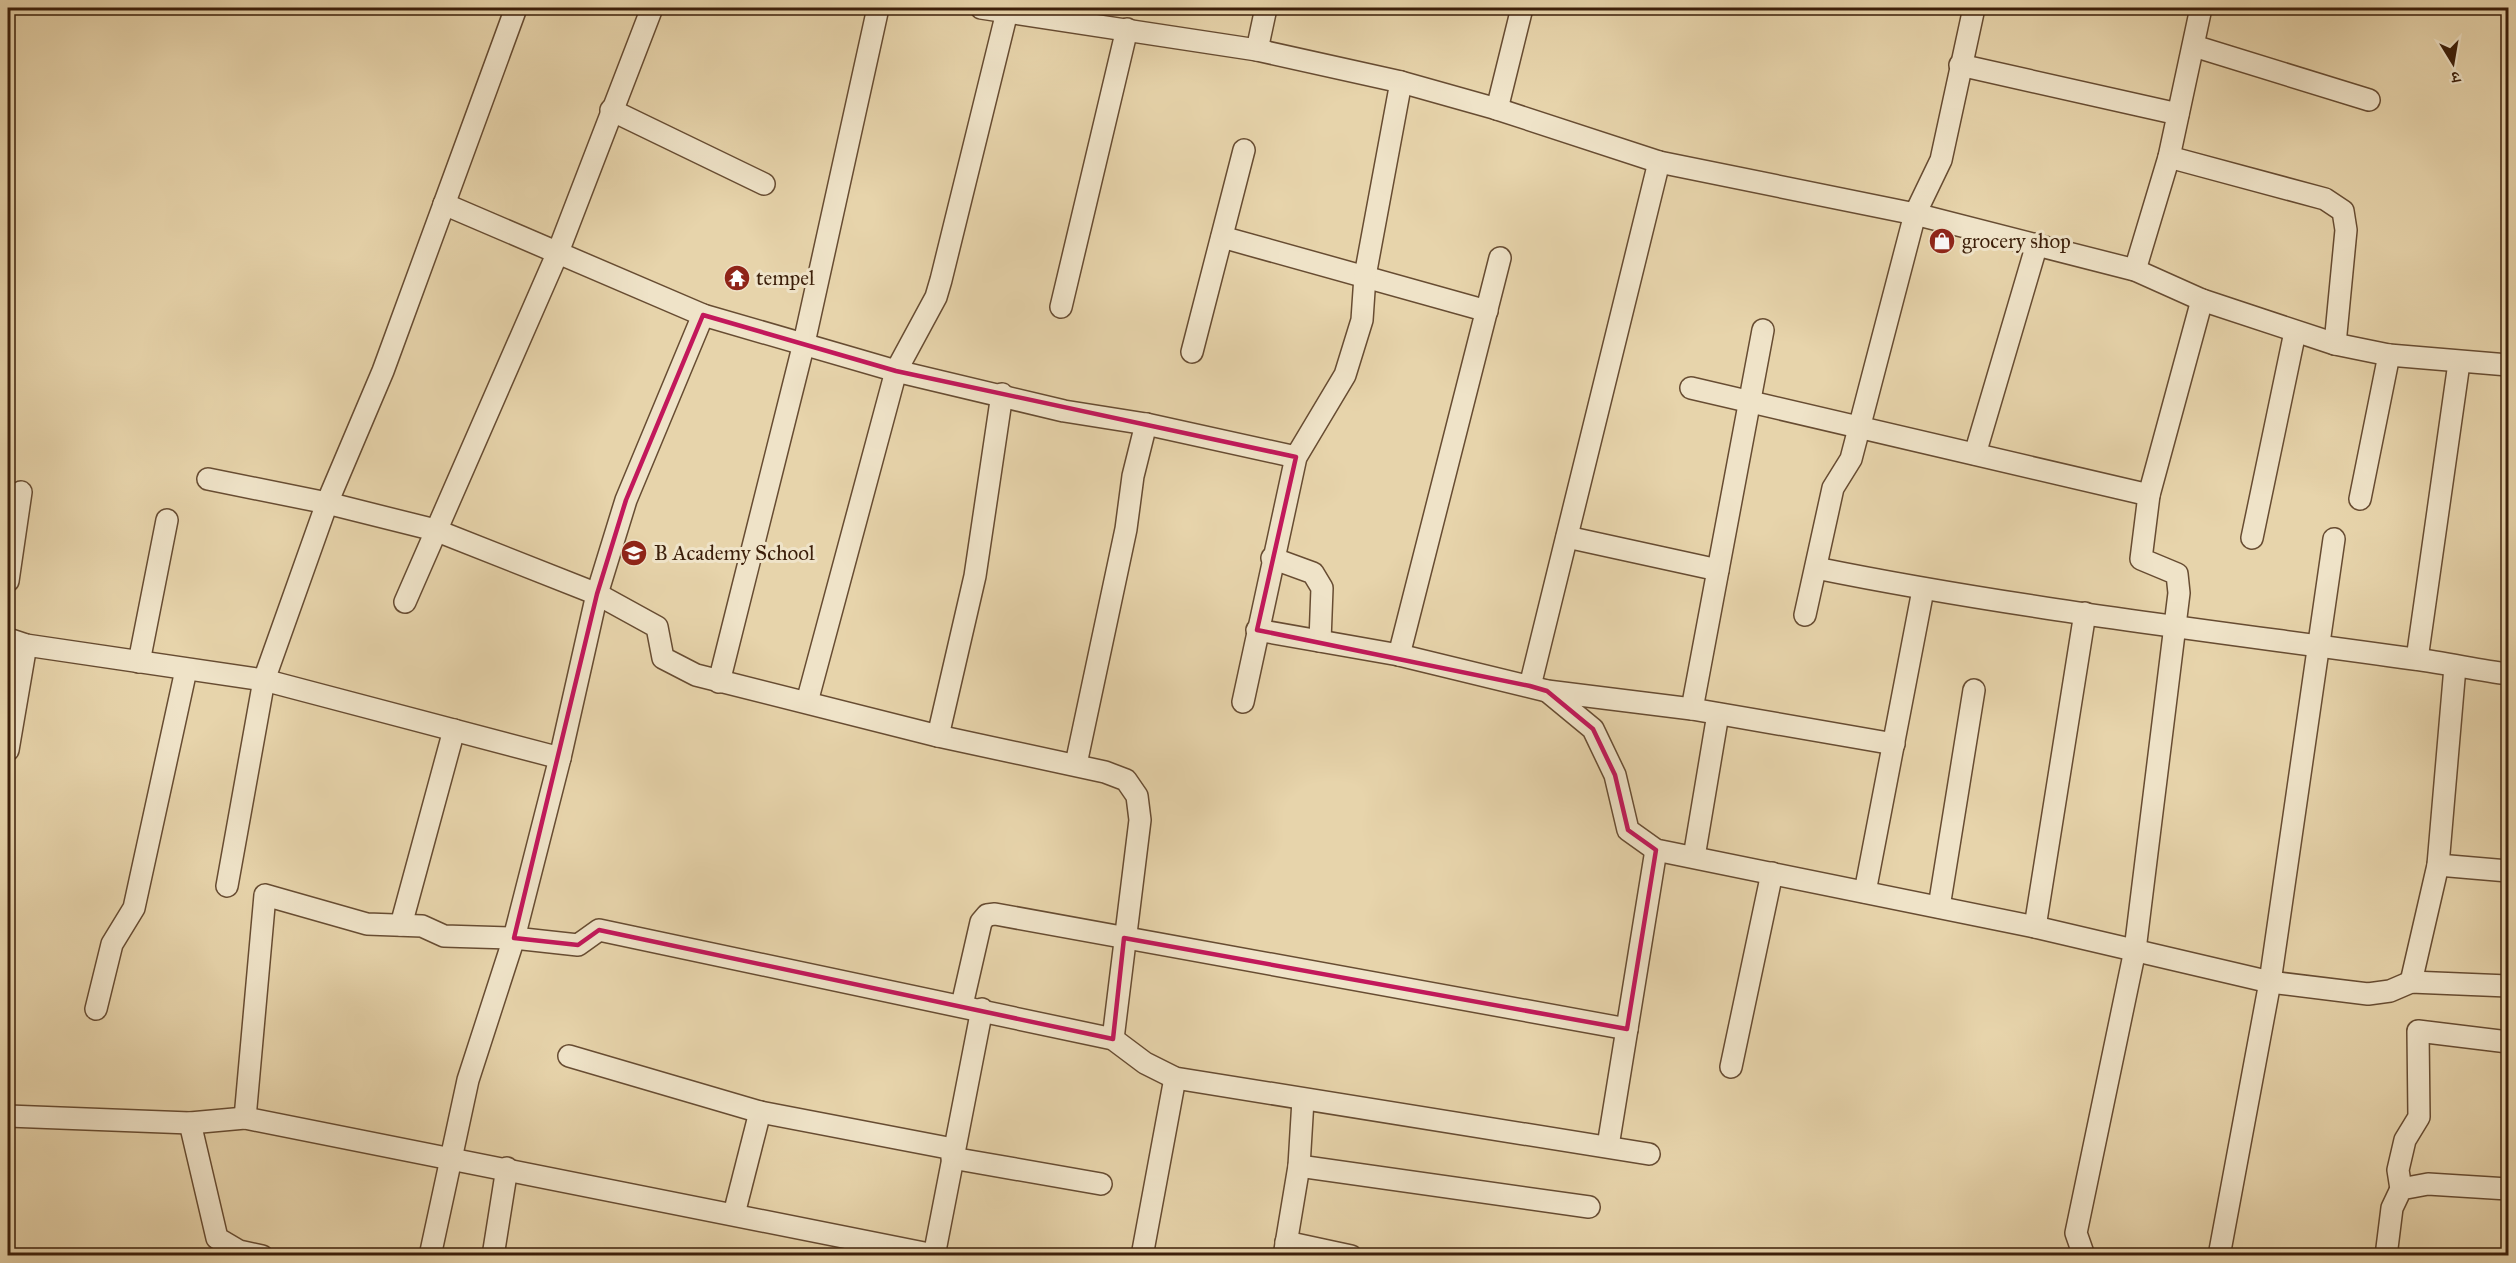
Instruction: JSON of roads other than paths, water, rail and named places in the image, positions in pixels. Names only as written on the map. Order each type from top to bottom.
[{"type":"street","points":[[227,886],[264,680],[327,502],[383,371],[516,8]]},
{"type":"street","points":[[405,602],[558,252],[652,8]]},
{"type":"street","points":[[719,682],[804,343],[878,8]]},
{"type":"street","points":[[981,8],[1257,50],[1401,82],[1659,162],[1915,214],[2037,243],[2135,270],[2202,300],[2335,344],[2389,355],[2459,363],[2508,364]]},
{"type":"street","points":[[1257,50],[1266,8]]},
{"type":"street","points":[[1497,110],[1522,8]]},
{"type":"street","points":[[1805,615],[1833,488],[1851,459],[1915,214],[1941,160],[1974,8]]},
{"type":"street","points":[[2135,270],[2169,156],[2201,8]]},
{"type":"street","points":[[807,702],[896,371],[936,297],[941,280],[1007,12]]},
{"type":"street","points":[[1061,307],[1126,29]]},
{"type":"street","points":[[2194,46],[2369,100]]},
{"type":"street","points":[[1960,65],[2178,114]]},
{"type":"street","points":[[1242,702],[1296,457],[1345,375],[1362,320],[1365,276],[1401,82]]},
{"type":"street","points":[[611,110],[764,184]]},
{"type":"street","points":[[1192,352],[1244,150]]},
{"type":"street","points":[[2169,156],[2325,199],[2343,211],[2346,230],[2335,344]]},
{"type":"street","points":[[1538,688],[1567,537],[1659,162]]},
{"type":"street","points":[[444,204],[703,315],[896,371],[1002,394],[1064,411],[1146,424],[1296,457]]},
{"type":"street","points":[[1222,237],[1487,311]]},
{"type":"street","points":[[1975,454],[2037,243]]},
{"type":"street","points":[[1399,655],[1500,258]]},
{"type":"street","points":[[2084,1256],[2076,1233],[2135,950],[2179,593],[2177,574],[2140,559],[2149,495],[2202,300]]},
{"type":"street","points":[[430,1256],[449,1157],[468,1080],[514,938],[560,758],[597,594],[626,500],[703,315]]},
{"type":"street","points":[[1692,709],[1763,330]]},
{"type":"street","points":[[2252,538],[2295,332]]},
{"type":"street","points":[[2360,499],[2389,355]]},
{"type":"street","points":[[2417,659],[2459,363]]},
{"type":"street","points":[[1691,388],[2149,495]]},
{"type":"street","points":[[938,736],[975,576],[1002,394]]},
{"type":"street","points":[[1076,764],[1126,529],[1133,476],[1146,424]]},
{"type":"street","points":[[208,479],[327,502],[435,530],[597,594],[657,627],[663,658],[696,675],[938,736],[1076,764],[1126,780],[1137,796],[1140,820],[1113,1039]]},
{"type":"street","points":[[8,581],[21,492]]},
{"type":"street","points":[[138,662],[166,520]]},
{"type":"street","points":[[1567,537],[1718,570]]},
{"type":"street","points":[[2219,1256],[2270,982],[2334,539]]},
{"type":"street","points":[[1272,558],[1313,573],[1322,588],[1320,641]]},
{"type":"street","points":[[1816,568],[1923,590],[2317,647],[2417,659],[2508,675]]},
{"type":"street","points":[[1865,892],[1923,590]]},
{"type":"street","points":[[2035,927],[2085,613]]},
{"type":"street","points":[[1257,630],[1399,655],[1538,688],[1692,709],[1894,744]]},
{"type":"street","points":[[8,750],[17,642],[186,670],[264,680],[560,758]]},
{"type":"street","points":[[2411,982],[2438,865],[2455,667]]},
{"type":"street","points":[[96,1009],[112,944],[134,908],[186,670]]},
{"type":"street","points":[[1538,688],[1593,729],[1615,775],[1628,830],[1656,850],[2035,927],[2270,982],[2368,994],[2390,992],[2411,982],[2508,986]]},
{"type":"street","points":[[1939,907],[1974,690]]},
{"type":"street","points":[[1694,857],[1718,714]]},
{"type":"street","points":[[401,926],[454,730]]},
{"type":"street","points":[[1608,1146],[1656,850]]},
{"type":"street","points":[[2438,865],[2508,871]]},
{"type":"street","points":[[1731,1067],[1772,873]]},
{"type":"street","points":[[245,1118],[265,895],[367,924],[422,926],[444,936],[514,938],[578,945],[599,930],[972,1007],[1113,1039],[1145,1063],[1174,1078],[1649,1154]]},
{"type":"street","points":[[8,1116],[190,1123],[245,1118],[507,1168],[934,1255],[952,1154],[981,922],[987,915],[1008,915],[1627,1029]]},
{"type":"street","points":[[2386,1256],[2392,1208],[2401,1189],[2398,1170],[2405,1140],[2419,1117],[2418,1031],[2508,1042]]},
{"type":"street","points":[[569,1056],[760,1112],[1101,1184]]},
{"type":"street","points":[[1142,1256],[1174,1078]]},
{"type":"street","points":[[1303,1100],[1299,1166],[1285,1249],[1351,1256]]},
{"type":"street","points":[[734,1214],[760,1112]]},
{"type":"street","points":[[190,1123],[217,1238],[239,1251],[262,1256]]},
{"type":"street","points":[[1299,1166],[1589,1207]]},
{"type":"street","points":[[493,1256],[507,1168]]},
{"type":"street","points":[[2401,1189],[2428,1184],[2508,1189]]},
{"type":"place","name":"grocery shop","points":[[1942,241]]},
{"type":"place","name":"tempel","points":[[737,278]]},
{"type":"place","name":"B Academy School","points":[[634,553]]}]
